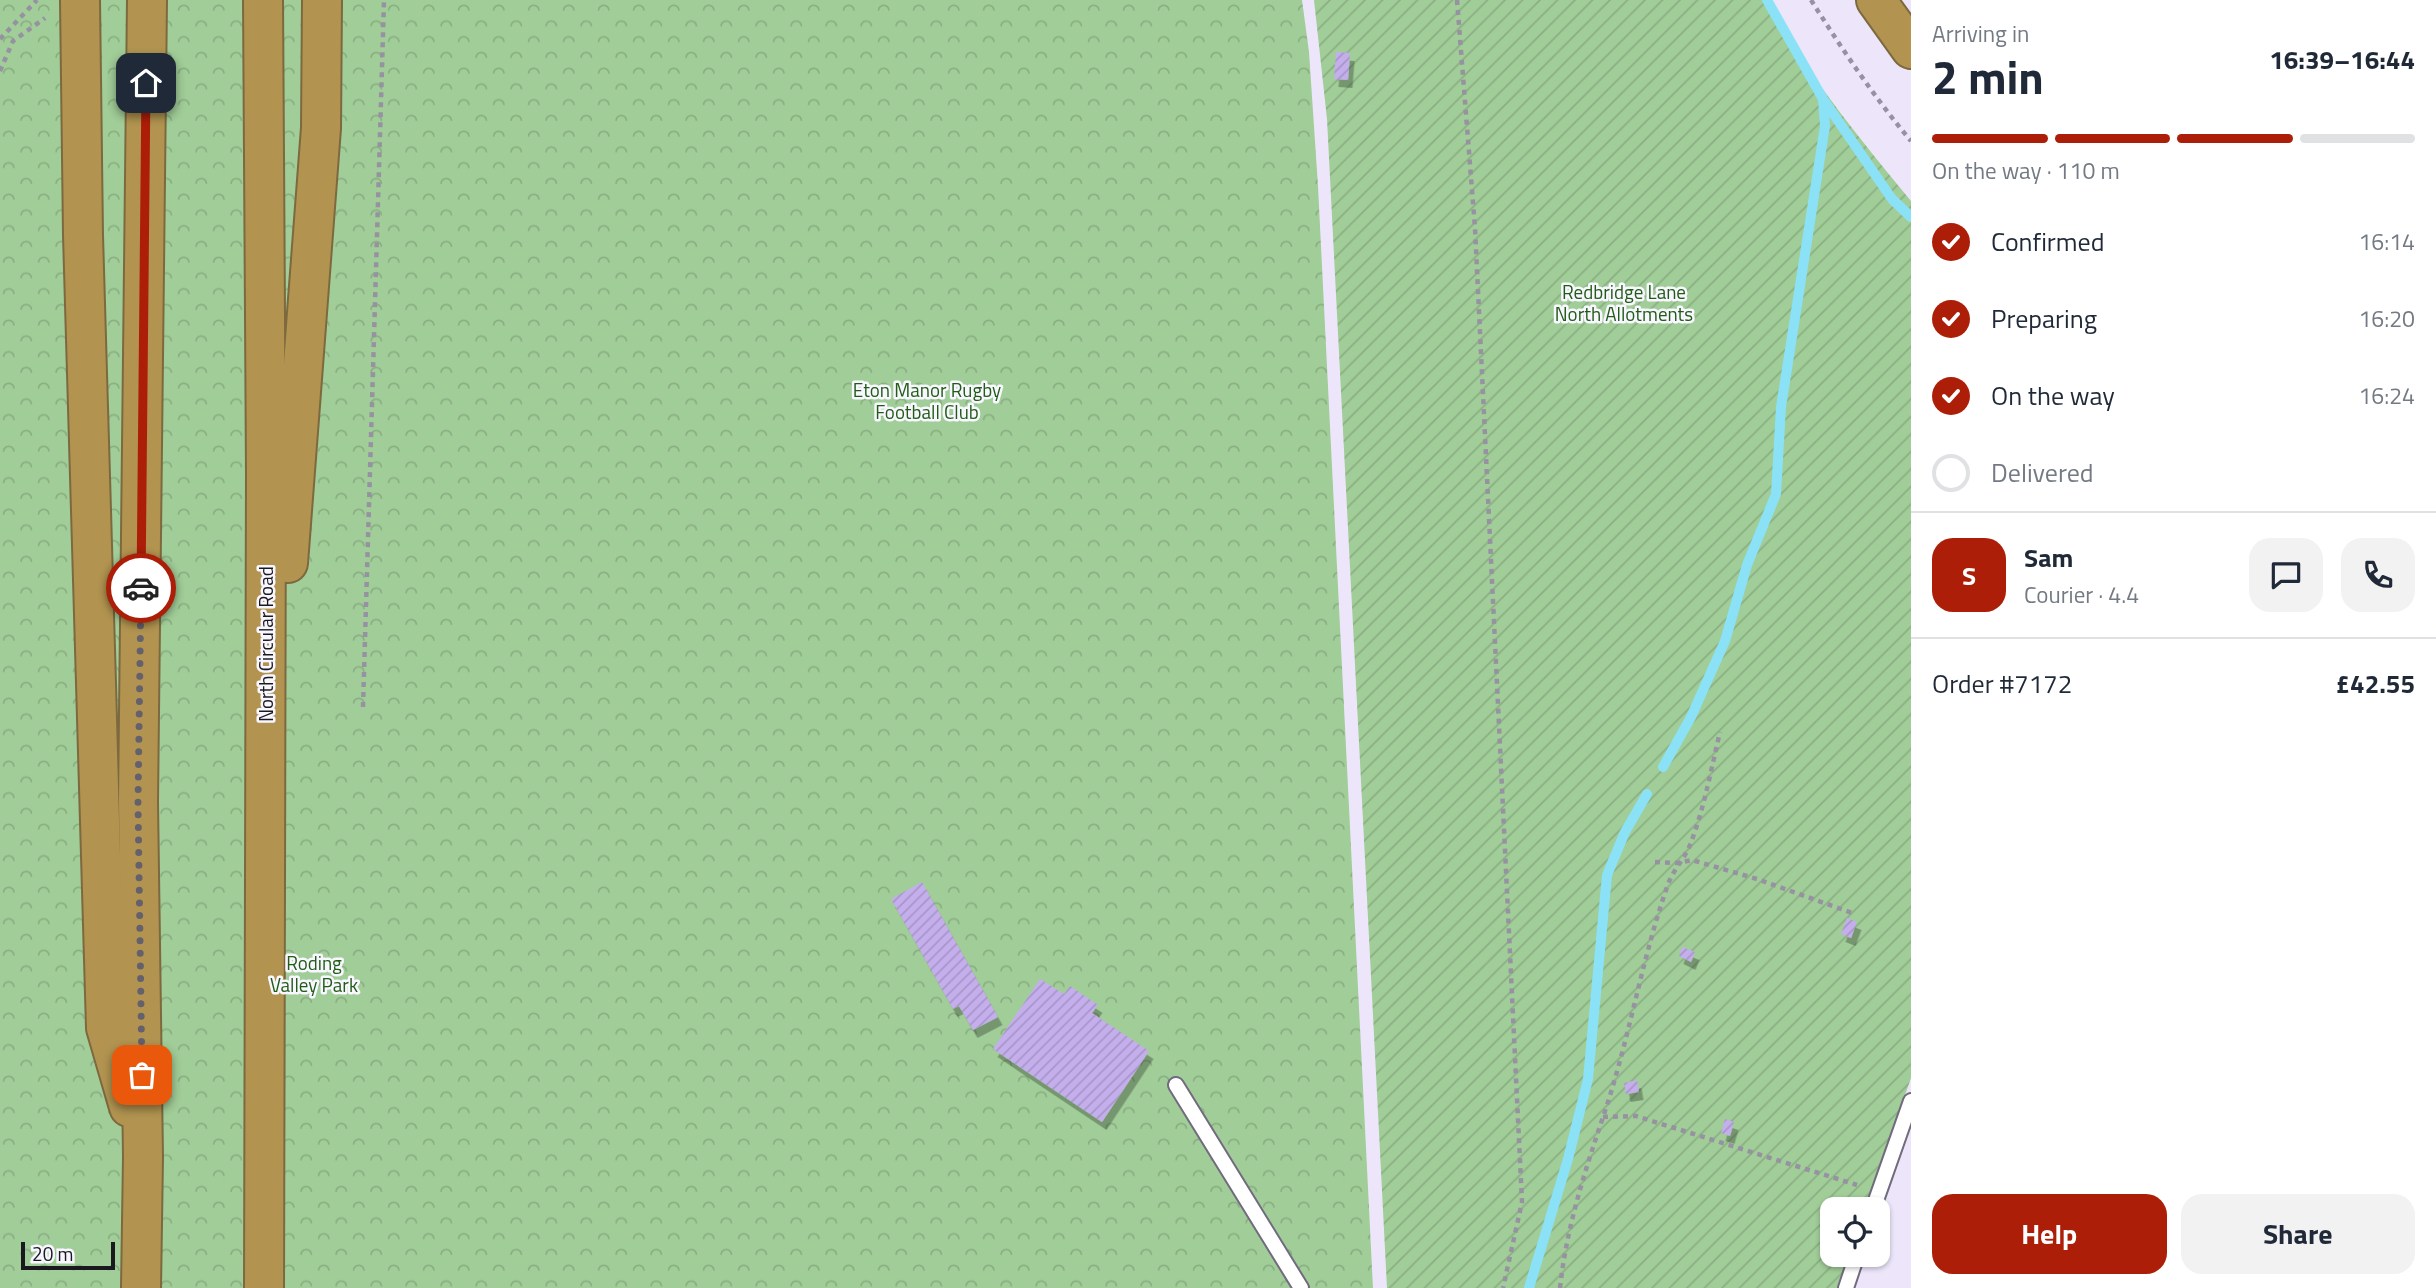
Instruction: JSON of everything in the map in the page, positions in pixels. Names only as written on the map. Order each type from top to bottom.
[{"type":"highway","points":[[141,1288],[143,1157],[138,802],[147,0]]},
{"type":"highway","name":"North Circular Road","points":[[263,0],[266,802],[264,1288]]},
{"type":"highway","points":[[266,802],[298,458],[320,128],[323,0]]},
{"type":"highway","points":[[1876,0],[1911,49]]},
{"type":"highway","points":[[69,8],[84,276],[106,1028],[143,1157]]},
{"type":"lane","points":[[1176,1085],[1301,1288]]},
{"type":"lane","points":[[1877,1197],[1911,1101]]},
{"type":"lane","points":[[1846,1288],[1853,1267]]},
{"type":"path","points":[[0,39],[37,0]]},
{"type":"path","points":[[363,706],[384,0]]},
{"type":"path","points":[[1457,0],[1475,228],[1522,1202],[1503,1288]]},
{"type":"path","points":[[1811,0],[1887,112],[1911,141]]},
{"type":"path","points":[[0,71],[13,41],[69,8]]},
{"type":"path","points":[[1560,1288],[1563,1260],[1578,1190],[1603,1116],[1659,909],[1672,871],[1689,849],[1705,799],[1720,732]]},
{"type":"path","points":[[1655,862],[1678,863],[1692,860],[1855,914]]},
{"type":"path","points":[[1603,1116],[1636,1116],[1807,1168],[1859,1186],[1855,1197]]},
{"type":"green space","points":[[0,0],[1302,0],[1309,52],[1318,186],[1373,1288],[0,1288]]},
{"type":"green space","name":"Redbridge Lane North Allotments","points":[[1314,0],[1766,0],[1815,79],[1911,201],[1911,1078],[1869,1197],[1820,1197],[1820,1267],[1845,1267],[1837,1288],[1387,1288],[1327,119]]},
{"type":"building","points":[[1336,52],[1350,53],[1348,80],[1334,79]]},
{"type":"building","points":[[922,882],[998,1017],[973,1030],[959,1006],[953,1009],[891,899]]},
{"type":"building","points":[[1847,918],[1857,922],[1851,938],[1841,934]]},
{"type":"building","points":[[1682,947],[1695,952],[1691,962],[1679,956]]},
{"type":"building","points":[[1040,979],[1064,994],[1070,986],[1098,1005],[1092,1013],[1149,1051],[1102,1122],[993,1049]]},
{"type":"building","points":[[1637,1080],[1639,1092],[1626,1094],[1624,1083]]},
{"type":"building","points":[[1725,1119],[1734,1122],[1730,1136],[1721,1133]]},
{"type":"waterway","points":[[1767,0],[1823,99],[1892,199],[1911,217]]},
{"type":"waterway","points":[[1663,767],[1691,717],[1725,641],[1747,565],[1776,494],[1781,407],[1825,126],[1823,99]]},
{"type":"waterway","points":[[1529,1288],[1568,1159],[1588,1079],[1607,875],[1625,832],[1647,794]]},
{"type":"way so far","points":[[141,588],[138,802],[142,1075]]},
{"type":"route","points":[[141,588],[146,83]]},
{"type":"park label","name":"Eton Manor Rugby Football Club","points":[[927,401]]},
{"type":"park label","name":"Roding Valley Park","points":[[314,974]]}]
